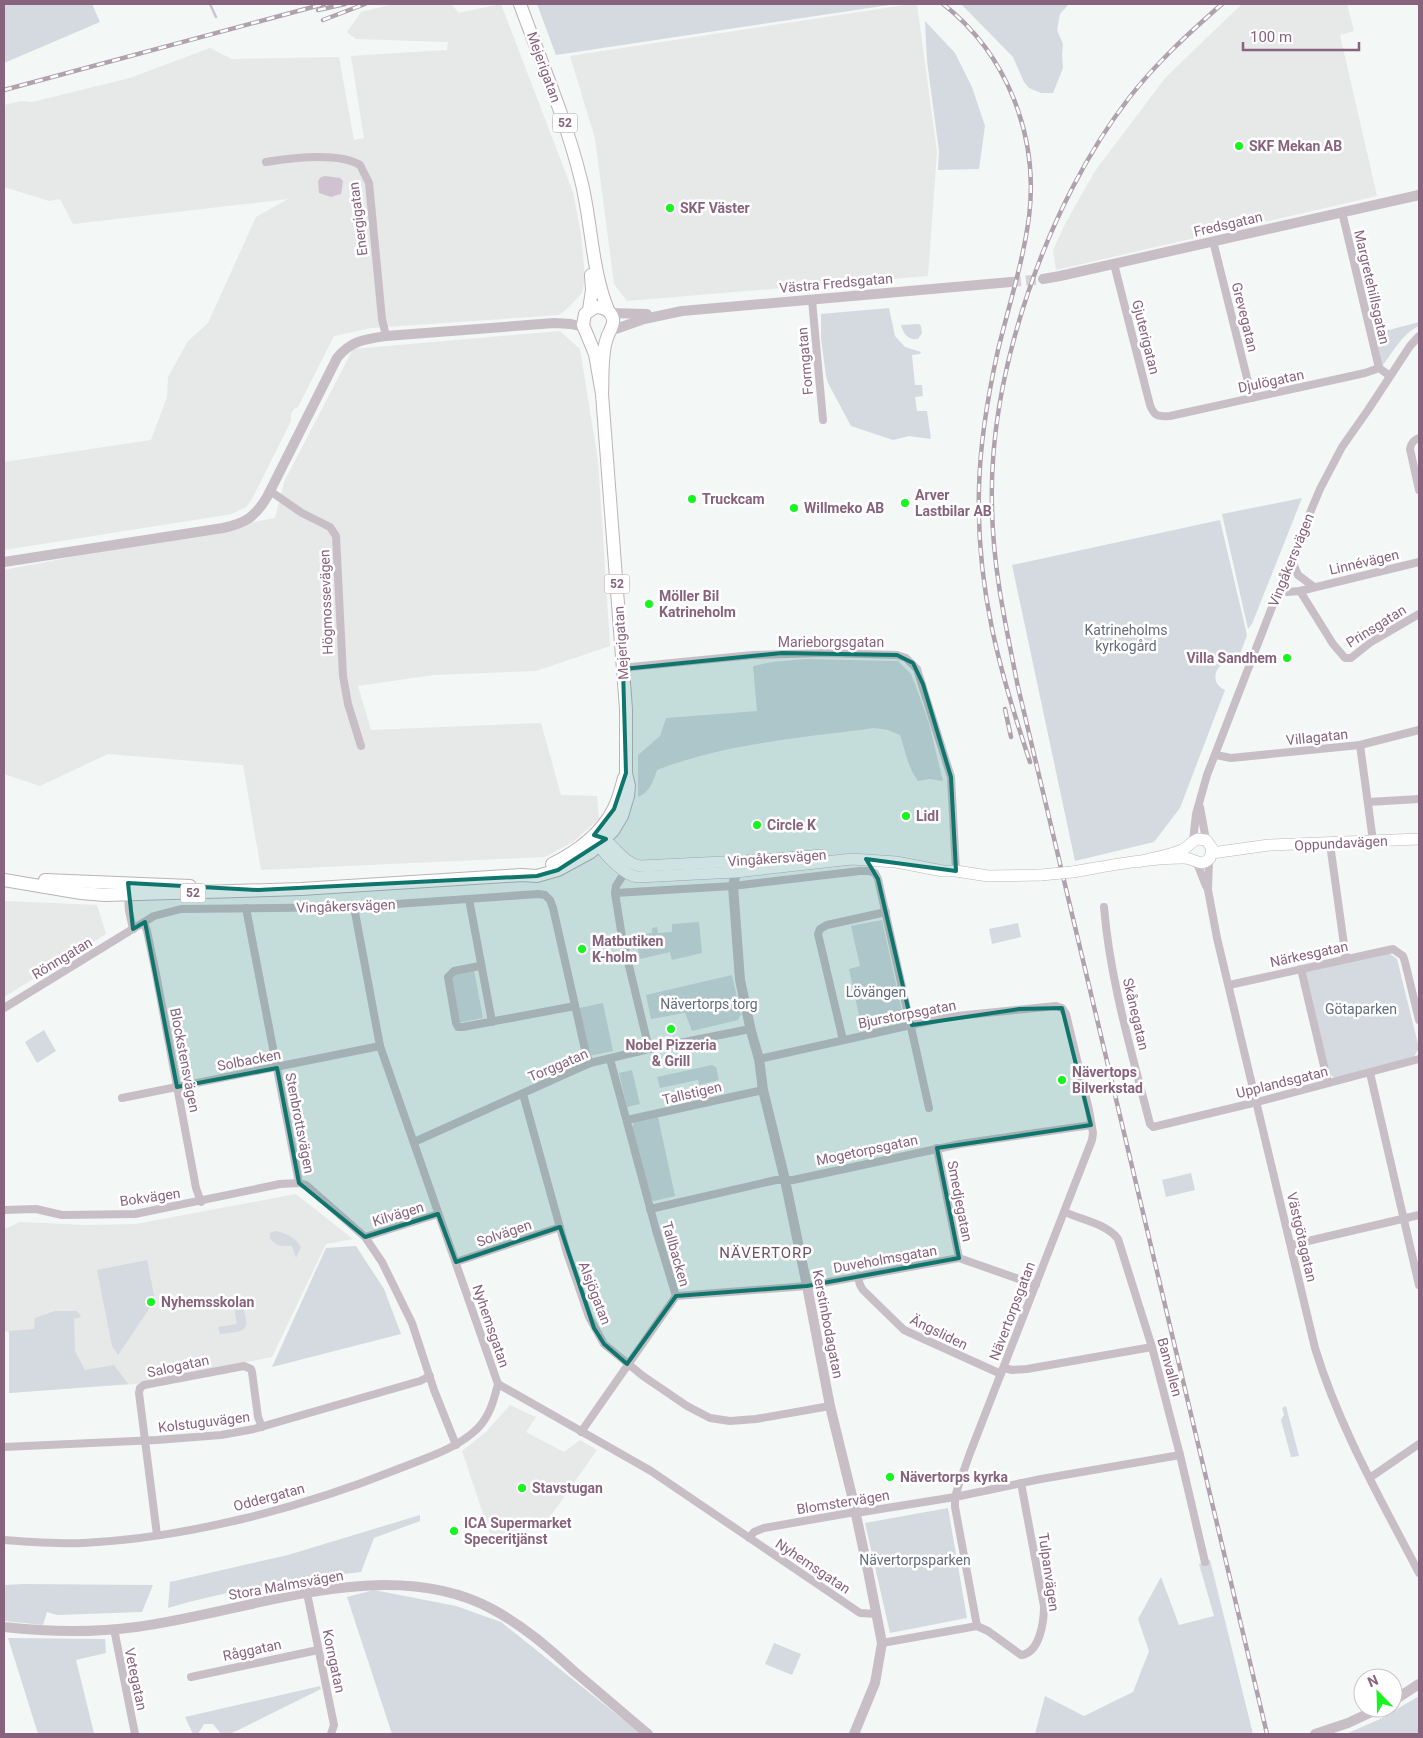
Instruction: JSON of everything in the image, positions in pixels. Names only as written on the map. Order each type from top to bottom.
[{"type":"main road","name":"Mejerigatan","points":[[520,4],[549,79],[573,150],[585,199],[592,247],[602,293],[609,311]]},
{"type":"main road","name":"Mejerigatan","points":[[592,247],[592,290],[586,320],[595,354],[602,394],[627,725],[626,773],[614,809],[605,823],[599,840]]},
{"type":"main road","points":[[609,311],[595,306],[586,320],[592,336],[599,337],[609,332]]},
{"type":"main road","name":"52","points":[[609,311],[613,323],[609,332]]},
{"type":"main road","name":"Mejerigatan","points":[[602,394],[604,353],[609,332]]},
{"type":"main road","name":"Vingåkersvägen","points":[[629,868],[631,876],[638,878],[835,853],[867,853],[926,862],[988,876],[1041,875],[1138,862],[1180,851],[1192,852],[1202,863],[1209,849],[1198,839],[1192,852]]},
{"type":"main road","name":"Oppundavägen","points":[[1209,849],[1419,839]]},
{"type":"main road","points":[[599,840],[629,868]]},
{"type":"main road","name":"Vingåkersvägen","points":[[4,880],[81,893],[128,889],[258,890],[457,880],[522,875],[564,858],[599,840]]},
{"type":"street","name":"Energigatan","points":[[266,162],[333,157],[344,158],[360,165],[369,183],[382,320],[386,336]]},
{"type":"street","name":"Fredsgatan","points":[[1043,279],[1419,195]]},
{"type":"street","name":"Margretehillsgatan","points":[[1342,212],[1379,368]]},
{"type":"street","name":"Grevegatan","points":[[1213,241],[1252,398]]},
{"type":"street","name":"Gjuterigatan","points":[[1114,264],[1150,405],[1155,415]]},
{"type":"street","name":"Västra Fredsgatan","points":[[609,311],[626,314],[663,314],[722,307],[1010,282]]},
{"type":"street","name":"Formgatan","points":[[812,300],[823,420]]},
{"type":"street","name":"Västra Fredsgatan","points":[[609,332],[663,314]]},
{"type":"street","points":[[4,562],[234,526],[251,518],[259,511],[270,492],[330,370],[342,350],[359,340],[386,336],[586,320]]},
{"type":"street","name":"Vingåkersvägen","points":[[1192,852],[1199,803],[1207,775],[1291,558],[1320,489],[1334,461],[1410,346],[1419,336]]},
{"type":"street","points":[[1379,368],[1390,376]]},
{"type":"street","name":"Djulögatan","points":[[1155,415],[1161,417],[1170,416],[1365,373],[1379,368]]},
{"type":"street","points":[[1419,438],[1411,443],[1410,449],[1419,490]]},
{"type":"street","name":"Högmossevägen","points":[[270,492],[302,513],[330,527],[336,536],[343,676],[348,704],[361,746]]},
{"type":"street","name":"Linnévägen","points":[[1291,558],[1298,575],[1314,587]]},
{"type":"street","name":"Linnévägen","points":[[1279,589],[1287,592],[1300,591],[1419,562]]},
{"type":"street","name":"Prinsgatan","points":[[1300,591],[1333,644],[1342,656],[1346,658],[1351,658],[1371,642],[1419,614]]},
{"type":"street","name":"Marieborgsgatan","points":[[623,669],[664,663],[782,653],[887,654],[906,658],[917,669],[951,777],[956,870]]},
{"type":"street","name":"Villagatan","points":[[1216,755],[1231,758],[1360,745],[1419,730]]},
{"type":"street","points":[[1360,745],[1373,841]]},
{"type":"street","points":[[1368,802],[1419,799]]},
{"type":"street","name":"Vingåkersvägen","points":[[1199,803],[1209,849]]},
{"type":"street","points":[[1330,844],[1346,959]]},
{"type":"street","name":"Västgötagatan","points":[[1209,849],[1208,890],[1217,938],[1258,1102],[1315,1348],[1323,1373],[1344,1422],[1419,1573]]},
{"type":"street","name":"Västgötagatan","points":[[1192,852],[1208,890]]},
{"type":"street","name":"Vingåkersvägen","points":[[732,886],[736,866]]},
{"type":"street","points":[[629,868],[617,884],[615,893],[622,936],[649,1049]]},
{"type":"street","name":"Vingåkersvägen","points":[[615,893],[732,886],[869,871],[875,873],[878,879],[886,912]]},
{"type":"street","name":"Kerstinbodagatan","points":[[732,886],[738,967],[750,1029],[759,1059],[763,1090],[785,1180],[830,1406],[855,1512],[882,1643],[875,1683],[854,1734]]},
{"type":"street","points":[[128,889],[129,911],[133,929]]},
{"type":"street","name":"Vingåkersvägen","points":[[144,923],[154,916],[181,909],[354,907],[545,895],[550,900],[575,1006]]},
{"type":"street","points":[[469,900],[492,1022]]},
{"type":"street","name":"Nyhemsgatan","points":[[354,907],[380,1046],[498,1384],[651,1471],[860,1613],[877,1614]]},
{"type":"street","name":"Skånegatan","points":[[1104,907],[1106,934],[1115,980],[1152,1126]]},
{"type":"street","name":"Stenbrottsvägen","points":[[246,908],[299,1182],[316,1192],[365,1237],[382,1262],[412,1323],[456,1445]]},
{"type":"street","points":[[843,1040],[818,934],[820,929],[827,925],[886,912],[929,1108]]},
{"type":"street","name":"Rönngatan","points":[[4,1008],[144,923]]},
{"type":"street","name":"Blockstensvägen","points":[[144,923],[200,1202]]},
{"type":"street","name":"Närkesgatan","points":[[1229,986],[1394,950],[1403,956],[1419,1020]]},
{"type":"street","points":[[480,966],[454,971],[450,974],[448,981],[458,1027],[575,1006],[590,1063]]},
{"type":"street","points":[[1301,969],[1328,1083]]},
{"type":"street","name":"Bjurstorpsgatan","points":[[759,1059],[947,1017],[1047,1006],[1062,1008]]},
{"type":"street","name":"Nävertorpsgatan","points":[[977,1626],[955,1507],[955,1497],[970,1453],[1092,1140],[1092,1125],[1066,1014],[1062,1008]]},
{"type":"street","name":"Torggatan","points":[[414,1142],[590,1063],[750,1029]]},
{"type":"street","name":"Solbacken","points":[[122,1098],[380,1046]]},
{"type":"street","name":"Tallbacken","points":[[581,1432],[676,1296],[650,1209],[610,1059]]},
{"type":"street","name":"Upplandsgatan","points":[[1152,1126],[1159,1127],[1419,1059]]},
{"type":"street","points":[[1370,1073],[1419,1285]]},
{"type":"street","name":"Tallstigen","points":[[627,1120],[763,1090]]},
{"type":"street","name":"Alsjögatan","points":[[523,1094],[560,1227],[584,1304],[594,1328],[604,1344],[627,1364],[699,1414],[720,1420],[730,1421],[756,1418],[830,1406]]},
{"type":"street","name":"Mogetorpsgatan","points":[[650,1209],[776,1180],[793,1180],[937,1148],[1092,1125]]},
{"type":"street","name":"Smedjegatan","points":[[937,1148],[959,1258]]},
{"type":"street","name":"Bokvägen","points":[[4,1210],[36,1209],[62,1216],[136,1214],[280,1184],[299,1182]]},
{"type":"street","name":"Banvallen","points":[[1064,1212],[1105,1228],[1118,1239],[1152,1347],[1205,1562]]},
{"type":"street","name":"Kilvägen","points":[[365,1237],[438,1214]]},
{"type":"street","points":[[1291,1244],[1419,1216]]},
{"type":"street","name":"Solvägen","points":[[456,1262],[560,1227]]},
{"type":"street","name":"Duveholmsgatan","points":[[676,1296],[807,1286],[959,1258],[1036,1285]]},
{"type":"street","name":"Ängsliden","points":[[858,1277],[863,1290],[904,1330],[1002,1371],[1027,1369],[1152,1347]]},
{"type":"street","name":"Salogatan","points":[[157,1535],[139,1393],[140,1388],[148,1384],[244,1366],[252,1372],[258,1417],[262,1427]]},
{"type":"street","name":"Kolstuguvägen","points":[[4,1447],[197,1438],[262,1427],[420,1381],[430,1376]]},
{"type":"street","name":"Oddergatan","points":[[4,1540],[83,1543],[144,1538],[238,1519],[318,1497],[380,1476],[456,1445],[474,1432],[487,1416],[494,1401],[498,1384]]},
{"type":"street","points":[[1370,1477],[1419,1444]]},
{"type":"street","name":"Blomstervägen","points":[[749,1538],[754,1532],[764,1528],[955,1497],[1021,1483],[1180,1455]]},
{"type":"street","name":"Tulpanvägen","points":[[977,1626],[988,1631],[1021,1655],[1026,1655],[1032,1650],[1040,1636],[1044,1623],[1044,1606],[1021,1483]]},
{"type":"street","name":"Stora Malmsvägen","points":[[4,1627],[74,1632],[114,1629],[155,1624],[307,1593],[356,1586],[406,1586],[437,1590],[491,1608],[528,1632],[648,1734]]},
{"type":"street","name":"Korngatan","points":[[307,1593],[334,1725],[331,1734]]},
{"type":"street","points":[[882,1643],[977,1626]]},
{"type":"street","name":"Vetegatan","points":[[114,1629],[135,1734]]},
{"type":"street","name":"Råggatan","points":[[191,1677],[318,1650]]},
{"type":"street","points":[[1403,1694],[1419,1684]]},
{"type":"street","points":[[1315,1734],[1359,1718]]},
{"type":"highlighted area","points":[[782,653],[897,655],[913,663],[923,684],[951,777],[956,849],[956,871],[866,859],[878,879],[912,1025],[1019,1009],[1062,1008],[1091,1125],[937,1148],[959,1258],[807,1286],[676,1296],[627,1364],[604,1344],[594,1328],[560,1227],[456,1262],[438,1214],[365,1237],[299,1183],[277,1068],[177,1087],[145,922],[133,929],[128,883],[258,890],[537,876],[558,870],[606,839],[594,835],[614,809],[626,773],[623,669]]},
{"type":"shaded area","points":[[393,4],[451,4],[459,13],[501,4],[573,192],[581,234],[585,277],[582,293],[559,315],[371,328],[334,336],[298,407],[291,414],[291,421],[251,501],[246,507],[232,514],[4,550],[4,462],[151,440],[167,397],[168,377],[188,341],[208,323],[256,217],[288,199],[73,224],[60,199],[49,201],[4,187],[4,105],[21,101],[32,102],[130,78],[210,48],[232,59],[339,57],[354,140],[364,138],[351,56],[447,50],[448,42],[356,39],[347,32],[361,12]]},
{"type":"shaded area","points":[[917,4],[937,152],[928,276],[627,301],[614,284],[595,138],[570,56]]},
{"type":"shaded area","points":[[1242,4],[1347,4],[1354,31],[1340,35],[1377,196],[1056,270],[1053,250],[1065,224],[1095,171],[1166,77]]},
{"type":"shaded area","points":[[321,177],[340,178],[343,181],[341,194],[331,197],[319,193],[318,181]]},
{"type":"shaded area","points":[[560,331],[580,349],[598,461],[610,646],[536,671],[433,675],[358,686],[371,730],[541,723],[561,795],[597,796],[599,819],[573,842],[545,857],[261,870],[243,765],[108,754],[40,786],[4,774],[4,570],[275,518],[284,482],[353,349]]},
{"type":"shaded area","points":[[4,901],[97,905],[106,934],[4,997]]},
{"type":"shaded area","name":"Nyhemsskolan","points":[[296,1194],[353,1239],[326,1244],[272,1357],[136,1384],[9,1393],[9,1332],[4,1331],[4,1230],[20,1222],[86,1225],[136,1224]]},
{"type":"shaded area","name":"Stavstugan","points":[[510,1405],[536,1417],[526,1432],[564,1452],[580,1440],[597,1450],[545,1524],[494,1546],[462,1451],[486,1432]]},
{"type":"green space","points":[[4,4],[92,4],[100,22],[4,63]]},
{"type":"green space","points":[[537,4],[896,4],[556,55]]},
{"type":"green space","points":[[961,4],[1069,4],[1060,14],[1057,30],[1063,44],[1063,68],[1053,93],[1041,93],[1029,88],[1024,82],[1013,57]]},
{"type":"green space","points":[[925,21],[955,53],[972,87],[985,126],[979,169],[938,170],[939,151],[927,61]]},
{"type":"green space","points":[[889,308],[895,336],[905,347],[921,352],[920,354],[912,355],[915,385],[922,385],[923,396],[915,397],[917,411],[927,411],[931,439],[909,436],[893,440],[851,426],[828,383],[821,339],[821,314]]},
{"type":"green space","points":[[1382,320],[1385,331],[1419,322],[1419,326],[1403,338],[1383,365],[1381,365],[1374,322]]},
{"type":"green space","points":[[919,324],[922,333],[918,339],[912,339],[907,336],[901,325]]},
{"type":"green space","points":[[1302,498],[1252,624],[1248,629],[1222,514]]},
{"type":"green space","name":"Katrineholms kyrkogård","points":[[1220,520],[1247,635],[1236,665],[1224,664],[1216,672],[1215,678],[1217,683],[1225,690],[1180,808],[1154,842],[1075,861],[1012,565]]},
{"type":"green space","points":[[805,659],[898,661],[911,674],[918,692],[929,723],[943,781],[929,779],[918,781],[909,765],[900,735],[888,730],[874,728],[737,747],[710,753],[657,770],[648,789],[638,797],[638,755],[660,736],[666,718],[757,711],[753,666]]},
{"type":"green space","name":"Lövängen","points":[[882,920],[903,1016],[861,1025],[849,969],[860,966],[851,926]]},
{"type":"green space","points":[[699,922],[702,953],[672,960],[670,952],[640,959],[635,935],[652,933],[652,928],[657,927],[658,933],[672,932],[672,924]]},
{"type":"green space","points":[[1018,923],[1021,937],[992,944],[989,929]]},
{"type":"green space","name":"Götaparken","points":[[1389,953],[1397,959],[1419,1048],[1414,1057],[1335,1078],[1329,1074],[1303,971]]},
{"type":"green space","points":[[474,970],[483,1018],[458,1023],[449,975]]},
{"type":"green space","name":"Nävertorps torg","points":[[732,975],[741,1015],[738,1020],[692,1031],[685,1013],[651,1019],[646,995]]},
{"type":"green space","points":[[603,1003],[613,1051],[589,1056],[579,1008]]},
{"type":"green space","points":[[44,1030],[56,1051],[37,1063],[25,1042]]},
{"type":"green space","points":[[712,1065],[716,1067],[719,1080],[699,1085],[698,1080],[660,1088],[657,1077]]},
{"type":"green space","points":[[632,1070],[640,1104],[627,1107],[619,1073]]},
{"type":"green space","points":[[658,1117],[675,1196],[654,1201],[650,1199],[632,1127],[634,1122]]},
{"type":"green space","points":[[1191,1173],[1195,1190],[1166,1197],[1162,1180]]},
{"type":"green space","points":[[275,1231],[290,1236],[299,1244],[301,1247],[296,1258],[292,1246],[280,1245],[272,1241],[270,1233]]},
{"type":"green space","points":[[356,1246],[384,1289],[401,1334],[272,1367],[326,1248]]},
{"type":"green space","points":[[147,1260],[155,1300],[118,1355],[112,1346],[97,1270]]},
{"type":"green space","points":[[241,1300],[246,1317],[245,1327],[238,1332],[220,1334],[218,1327],[237,1324],[233,1301]]},
{"type":"green space","points":[[55,1311],[77,1311],[81,1317],[74,1319],[75,1351],[85,1370],[114,1365],[128,1384],[9,1393],[9,1331],[34,1329],[35,1318]]},
{"type":"green space","points":[[1286,1406],[1299,1456],[1291,1457],[1281,1420],[1284,1415],[1282,1408]]},
{"type":"green space","name":"Nävertorpsparken","points":[[948,1508],[967,1618],[890,1633],[865,1523]]},
{"type":"green space","points":[[420,1515],[420,1521],[374,1538],[361,1572],[263,1586],[215,1595],[168,1608],[170,1582],[288,1555]]},
{"type":"green space","points":[[1210,1560],[1253,1734],[1035,1734],[1045,1696],[1084,1716],[1133,1692],[1149,1651],[1138,1619],[1161,1577],[1179,1625],[1214,1616],[1199,1564]]},
{"type":"green space","points":[[4,1585],[153,1585],[142,1612],[57,1615],[47,1612],[43,1625],[4,1621]]},
{"type":"green space","points":[[374,1590],[456,1606],[501,1622],[641,1734],[392,1734],[347,1597]]},
{"type":"green space","points":[[8,1638],[105,1639],[106,1653],[76,1660],[94,1733],[38,1734]]},
{"type":"green space","points":[[774,1643],[801,1654],[792,1675],[765,1664]]},
{"type":"green space","points":[[320,1686],[321,1689],[230,1734],[221,1734],[213,1724],[204,1724],[198,1734],[193,1734],[185,1717]]},
{"type":"green space","points":[[1419,1696],[1419,1734],[1346,1734],[1382,1718],[1403,1718],[1403,1705]]},
{"type":"waterway","points":[[210,4],[216,17]]},
{"type":"tunnel","points":[[1011,282],[1043,279]]},
{"type":"railway","points":[[4,90],[324,4]]},
{"type":"railway","points":[[318,10],[345,4]]},
{"type":"railway","points":[[323,20],[365,4]]},
{"type":"railway","points":[[943,4],[965,24],[985,47],[1001,72],[1014,99],[1023,127],[1029,157],[1031,187],[1029,217],[988,401],[980,471],[979,524],[986,594],[999,661],[1030,762]]},
{"type":"railway","points":[[1222,4],[1185,37],[1139,85],[1099,141],[1072,188],[1028,292],[1012,347],[1000,402],[993,456],[992,508],[998,576],[1018,687],[1267,1734]]},
{"type":"railway","points":[[1005,709],[1011,737]]},
{"type":"place","name":"SKF Mekan AB","points":[[1239,146]]},
{"type":"place","name":"SKF Väster","points":[[670,208]]},
{"type":"place","name":"Truckcam","points":[[692,499]]},
{"type":"place","name":"Arver Lastbilar AB","points":[[905,503]]},
{"type":"place","name":"Willmeko AB","points":[[794,508]]},
{"type":"place","name":"Möller Bil Katrineholm","points":[[649,604]]},
{"type":"place","name":"Villa Sandhem","points":[[1287,658]]},
{"type":"place","name":"Lidl","points":[[906,816]]},
{"type":"place","name":"Circle K","points":[[757,825]]},
{"type":"place","name":"Matbutiken K-holm","points":[[582,949]]},
{"type":"place","name":"Nobel Pizzeria & Grill","points":[[671,1029]]},
{"type":"place","name":"Nävertops Bilverkstad","points":[[1062,1080]]},
{"type":"place","name":"Nyhemsskolan","points":[[151,1302]]},
{"type":"place","name":"Nävertorps kyrka","points":[[890,1477]]},
{"type":"place","name":"Stavstugan","points":[[522,1488]]},
{"type":"place","name":"ICA Supermarket Speceritjänst","points":[[454,1531]]},
{"type":"district","name":"NÄVERTORP","points":[[766,1253]]}]
